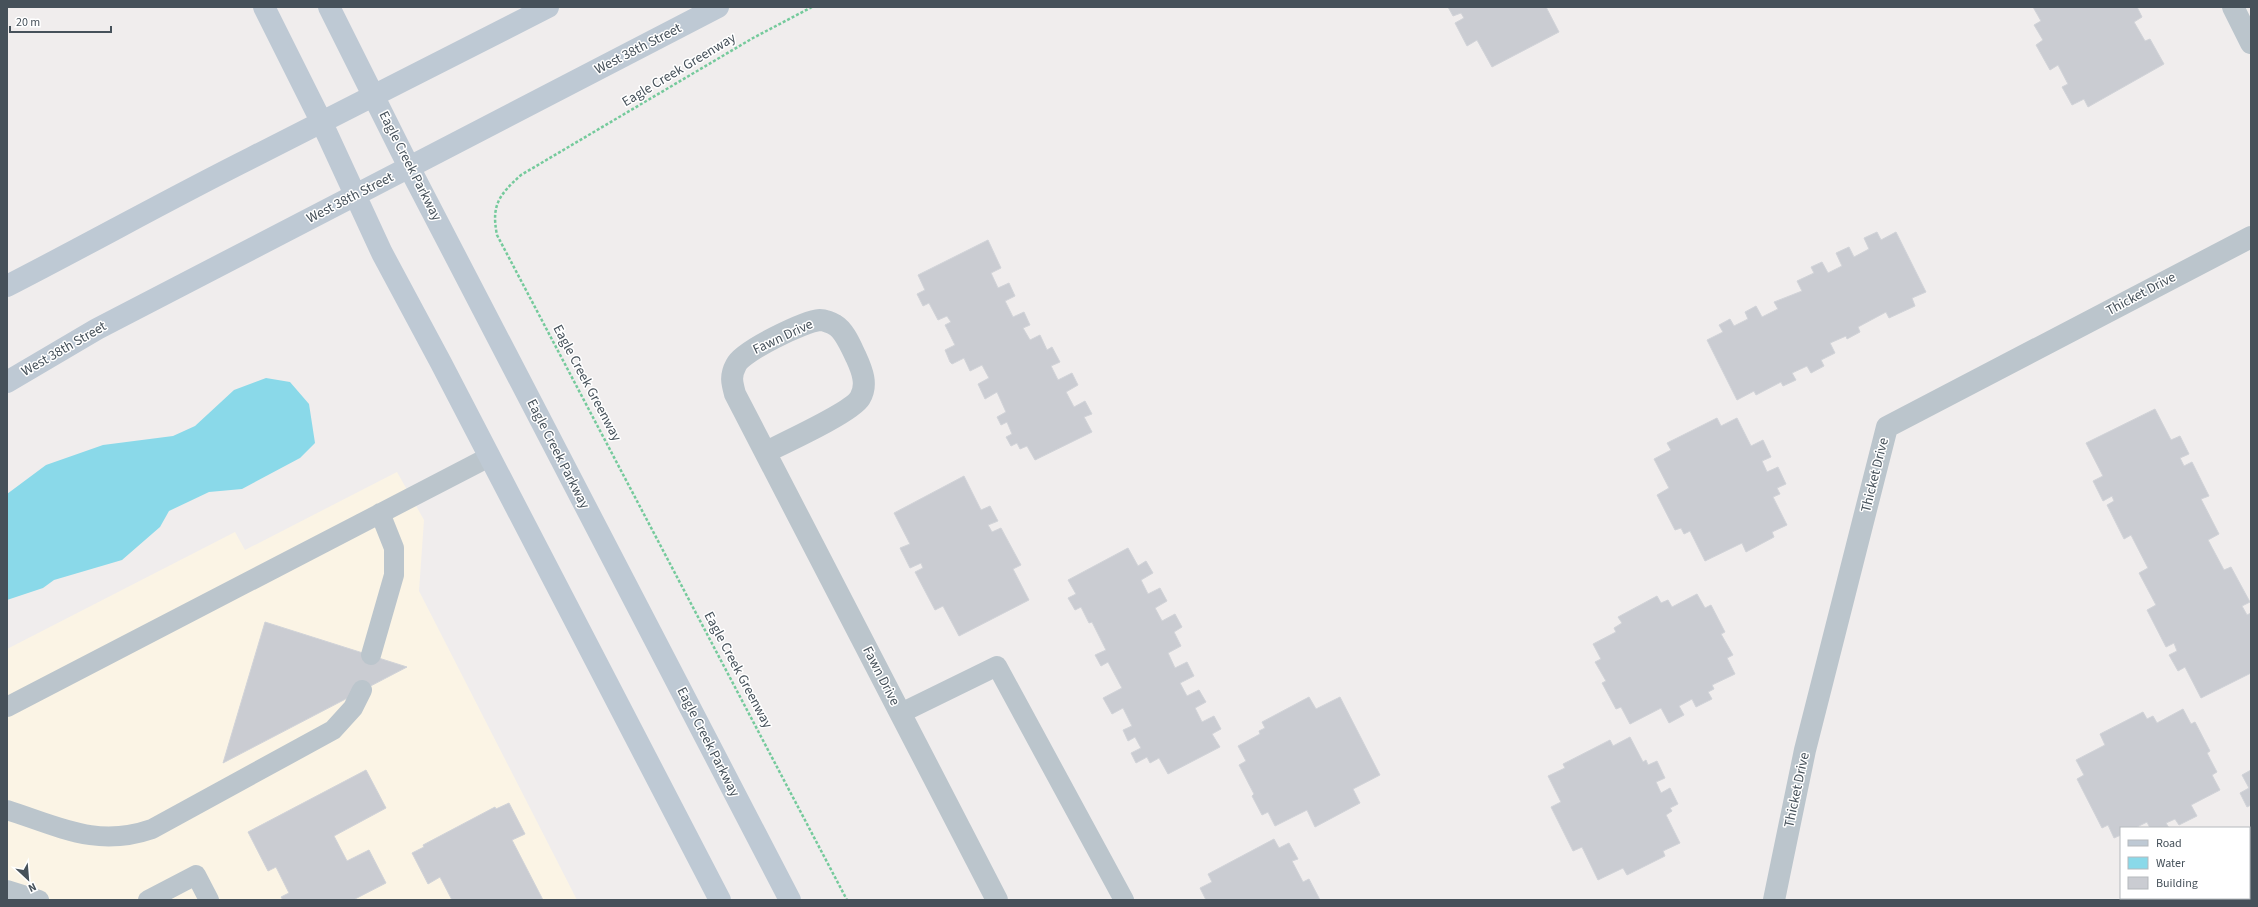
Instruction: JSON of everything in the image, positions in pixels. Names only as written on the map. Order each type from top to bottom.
[{"type":"main road","points":[[264,7],[322,123],[382,253],[720,900]]},
{"type":"main road","name":"Eagle Creek Parkway","points":[[329,7],[409,167],[790,900]]},
{"type":"main road","points":[[7,286],[251,158],[322,123],[373,95],[548,7]]},
{"type":"main road","name":"West 38th Street","points":[[7,382],[97,329],[718,7]]},
{"type":"street","points":[[2233,7],[2251,43]]},
{"type":"street","name":"Thicket Drive","points":[[1774,900],[1804,750],[1887,427],[2251,237]]},
{"type":"street","name":"Fawn Drive","points":[[766,452],[848,408],[860,398],[864,384],[861,368],[845,337],[835,325],[821,320],[804,324],[749,352],[736,364],[731,378],[735,394],[997,900]]},
{"type":"lane","points":[[7,707],[489,456]]},
{"type":"lane","points":[[371,656],[394,575],[394,548],[380,513]]},
{"type":"lane","points":[[901,714],[997,666],[1124,900]]},
{"type":"lane","points":[[7,810],[84,835],[102,838],[120,837],[152,829],[333,730],[352,708],[362,690]]},
{"type":"lane","points":[[148,900],[196,874],[209,900]]},
{"type":"lane","points":[[7,890],[39,900]]},
{"type":"path","name":"Eagle Creek Greenway","points":[[812,7],[753,38],[521,176],[504,190],[496,206],[494,220],[497,235],[847,900]]},
{"type":"shaded area","points":[[397,472],[424,520],[419,591],[577,900],[7,900],[7,649],[235,532],[245,550]]},
{"type":"water","points":[[266,378],[290,382],[309,404],[315,443],[300,458],[242,489],[209,492],[169,511],[160,527],[122,560],[54,580],[43,588],[7,600],[7,494],[46,465],[103,445],[173,436],[195,426],[234,390]]},
{"type":"building","points":[[1448,7],[1546,7],[1559,32],[1492,67],[1477,40],[1467,46],[1455,23],[1464,18],[1461,13],[1453,16]]},
{"type":"building","points":[[2033,7],[2137,7],[2142,17],[2134,22],[2145,41],[2150,39],[2164,64],[2088,107],[2084,99],[2072,105],[2062,87],[2068,84],[2058,65],[2050,70],[2036,45],[2043,40],[2034,25],[2041,21]]},
{"type":"building","points":[[1877,232],[1881,240],[1896,232],[1926,292],[1912,298],[1915,306],[1889,318],[1886,312],[1858,327],[1860,332],[1847,339],[1846,336],[1830,343],[1835,353],[1821,360],[1824,366],[1811,373],[1807,366],[1792,373],[1796,380],[1783,386],[1781,382],[1756,395],[1754,391],[1737,400],[1707,340],[1723,332],[1719,325],[1730,319],[1734,326],[1748,319],[1745,312],[1756,306],[1762,317],[1778,309],[1774,302],[1802,291],[1797,281],[1814,273],[1811,267],[1822,262],[1828,273],[1842,266],[1836,253],[1849,247],[1854,257],[1869,249],[1864,238]]},
{"type":"building","points":[[988,240],[1001,268],[991,273],[998,288],[1009,283],[1015,296],[1005,301],[1013,317],[1024,312],[1030,325],[1023,328],[1030,340],[1040,335],[1047,350],[1052,347],[1060,362],[1051,366],[1058,380],[1072,373],[1078,385],[1066,392],[1074,407],[1085,401],[1092,414],[1084,417],[1092,432],[1035,460],[1027,446],[1020,449],[1017,443],[1011,446],[1006,437],[1012,434],[1007,422],[1001,425],[997,417],[1006,412],[997,392],[985,399],[978,384],[989,378],[982,365],[970,371],[964,358],[952,364],[950,362],[945,350],[955,345],[945,325],[951,322],[947,316],[938,320],[929,303],[923,306],[917,294],[925,290],[918,275]]},
{"type":"building","points":[[2155,409],[2171,440],[2180,436],[2189,454],[2180,458],[2184,466],[2192,462],[2209,496],[2201,499],[2219,534],[2208,540],[2224,570],[2231,567],[2250,602],[2242,606],[2247,615],[2251,613],[2251,673],[2201,698],[2185,667],[2178,671],[2169,655],[2177,651],[2174,643],[2166,647],[2147,610],[2156,605],[2139,573],[2148,568],[2131,535],[2124,539],[2107,505],[2114,501],[2112,496],[2103,501],[2093,481],[2103,476],[2086,443]]},
{"type":"building","points":[[1717,418],[1721,426],[1737,418],[1751,446],[1763,440],[1771,457],[1762,461],[1767,472],[1778,467],[1786,484],[1777,488],[1780,494],[1773,497],[1787,525],[1772,532],[1774,537],[1746,552],[1742,543],[1705,561],[1690,531],[1684,534],[1681,528],[1675,530],[1657,495],[1669,488],[1654,459],[1671,450],[1667,443]]},
{"type":"building","points":[[964,476],[981,510],[990,506],[998,521],[988,525],[992,532],[1001,528],[1021,565],[1013,569],[1029,600],[959,636],[943,606],[935,610],[915,572],[923,568],[921,563],[910,568],[900,548],[910,544],[894,513]]},
{"type":"building","points":[[1128,548],[1138,566],[1146,561],[1153,573],[1141,580],[1148,594],[1160,588],[1167,601],[1155,608],[1162,621],[1175,614],[1182,627],[1174,632],[1181,646],[1168,653],[1175,668],[1187,662],[1194,676],[1180,683],[1187,696],[1199,690],[1206,702],[1195,708],[1202,722],[1214,716],[1221,729],[1212,734],[1220,747],[1168,774],[1159,758],[1150,763],[1147,757],[1136,763],[1131,753],[1141,748],[1135,737],[1128,741],[1123,730],[1132,726],[1123,708],[1112,714],[1103,698],[1122,688],[1108,662],[1101,666],[1095,655],[1106,650],[1092,622],[1089,623],[1081,607],[1075,610],[1068,598],[1076,594],[1068,580]]},
{"type":"building","points":[[1697,594],[1705,608],[1711,605],[1725,632],[1721,634],[1733,655],[1727,658],[1735,674],[1712,685],[1714,689],[1708,692],[1712,699],[1696,707],[1692,699],[1679,706],[1684,715],[1669,723],[1661,708],[1630,724],[1621,707],[1616,709],[1602,683],[1606,681],[1595,662],[1601,659],[1593,644],[1616,632],[1614,628],[1622,623],[1618,617],[1657,596],[1661,603],[1668,600],[1672,607]]},
{"type":"building","points":[[265,622],[407,667],[223,763]]},
{"type":"building","points":[[1309,697],[1316,709],[1340,697],[1380,775],[1353,789],[1360,803],[1315,827],[1307,810],[1275,826],[1268,812],[1262,815],[1252,796],[1254,794],[1239,765],[1246,761],[1238,746],[1260,734],[1259,731],[1265,728],[1262,722]]},
{"type":"building","points":[[2183,709],[2191,724],[2195,722],[2210,751],[2207,753],[2217,772],[2212,775],[2220,790],[2191,805],[2197,816],[2179,825],[2175,819],[2166,823],[2168,827],[2150,827],[2147,822],[2137,827],[2120,827],[2120,835],[2114,838],[2108,825],[2102,828],[2077,779],[2084,775],[2076,760],[2105,745],[2100,734],[2143,712],[2147,719],[2153,716],[2157,723]]},
{"type":"building","points":[[1630,737],[1643,762],[1646,760],[1648,765],[1657,761],[1665,778],[1656,782],[1661,793],[1670,788],[1678,804],[1670,808],[1672,811],[1666,815],[1680,843],[1663,851],[1665,856],[1627,875],[1623,868],[1598,880],[1582,847],[1573,851],[1551,807],[1561,802],[1548,776],[1565,768],[1563,764],[1610,740],[1613,746]]},
{"type":"building","points":[[366,770],[386,808],[334,836],[347,861],[369,850],[386,883],[353,900],[283,900],[281,897],[289,893],[276,867],[268,871],[248,832]]},
{"type":"building","points":[[2251,770],[2251,805],[2247,807],[2240,793],[2249,788],[2242,775]]},
{"type":"building","points":[[509,803],[525,834],[512,840],[543,900],[452,900],[440,877],[428,884],[412,853],[424,847],[423,845],[495,807],[496,809]]},
{"type":"building","points":[[1274,839],[1279,848],[1289,843],[1298,859],[1292,861],[1303,882],[1309,879],[1320,900],[1206,900],[1200,888],[1212,882],[1208,874]]}]
